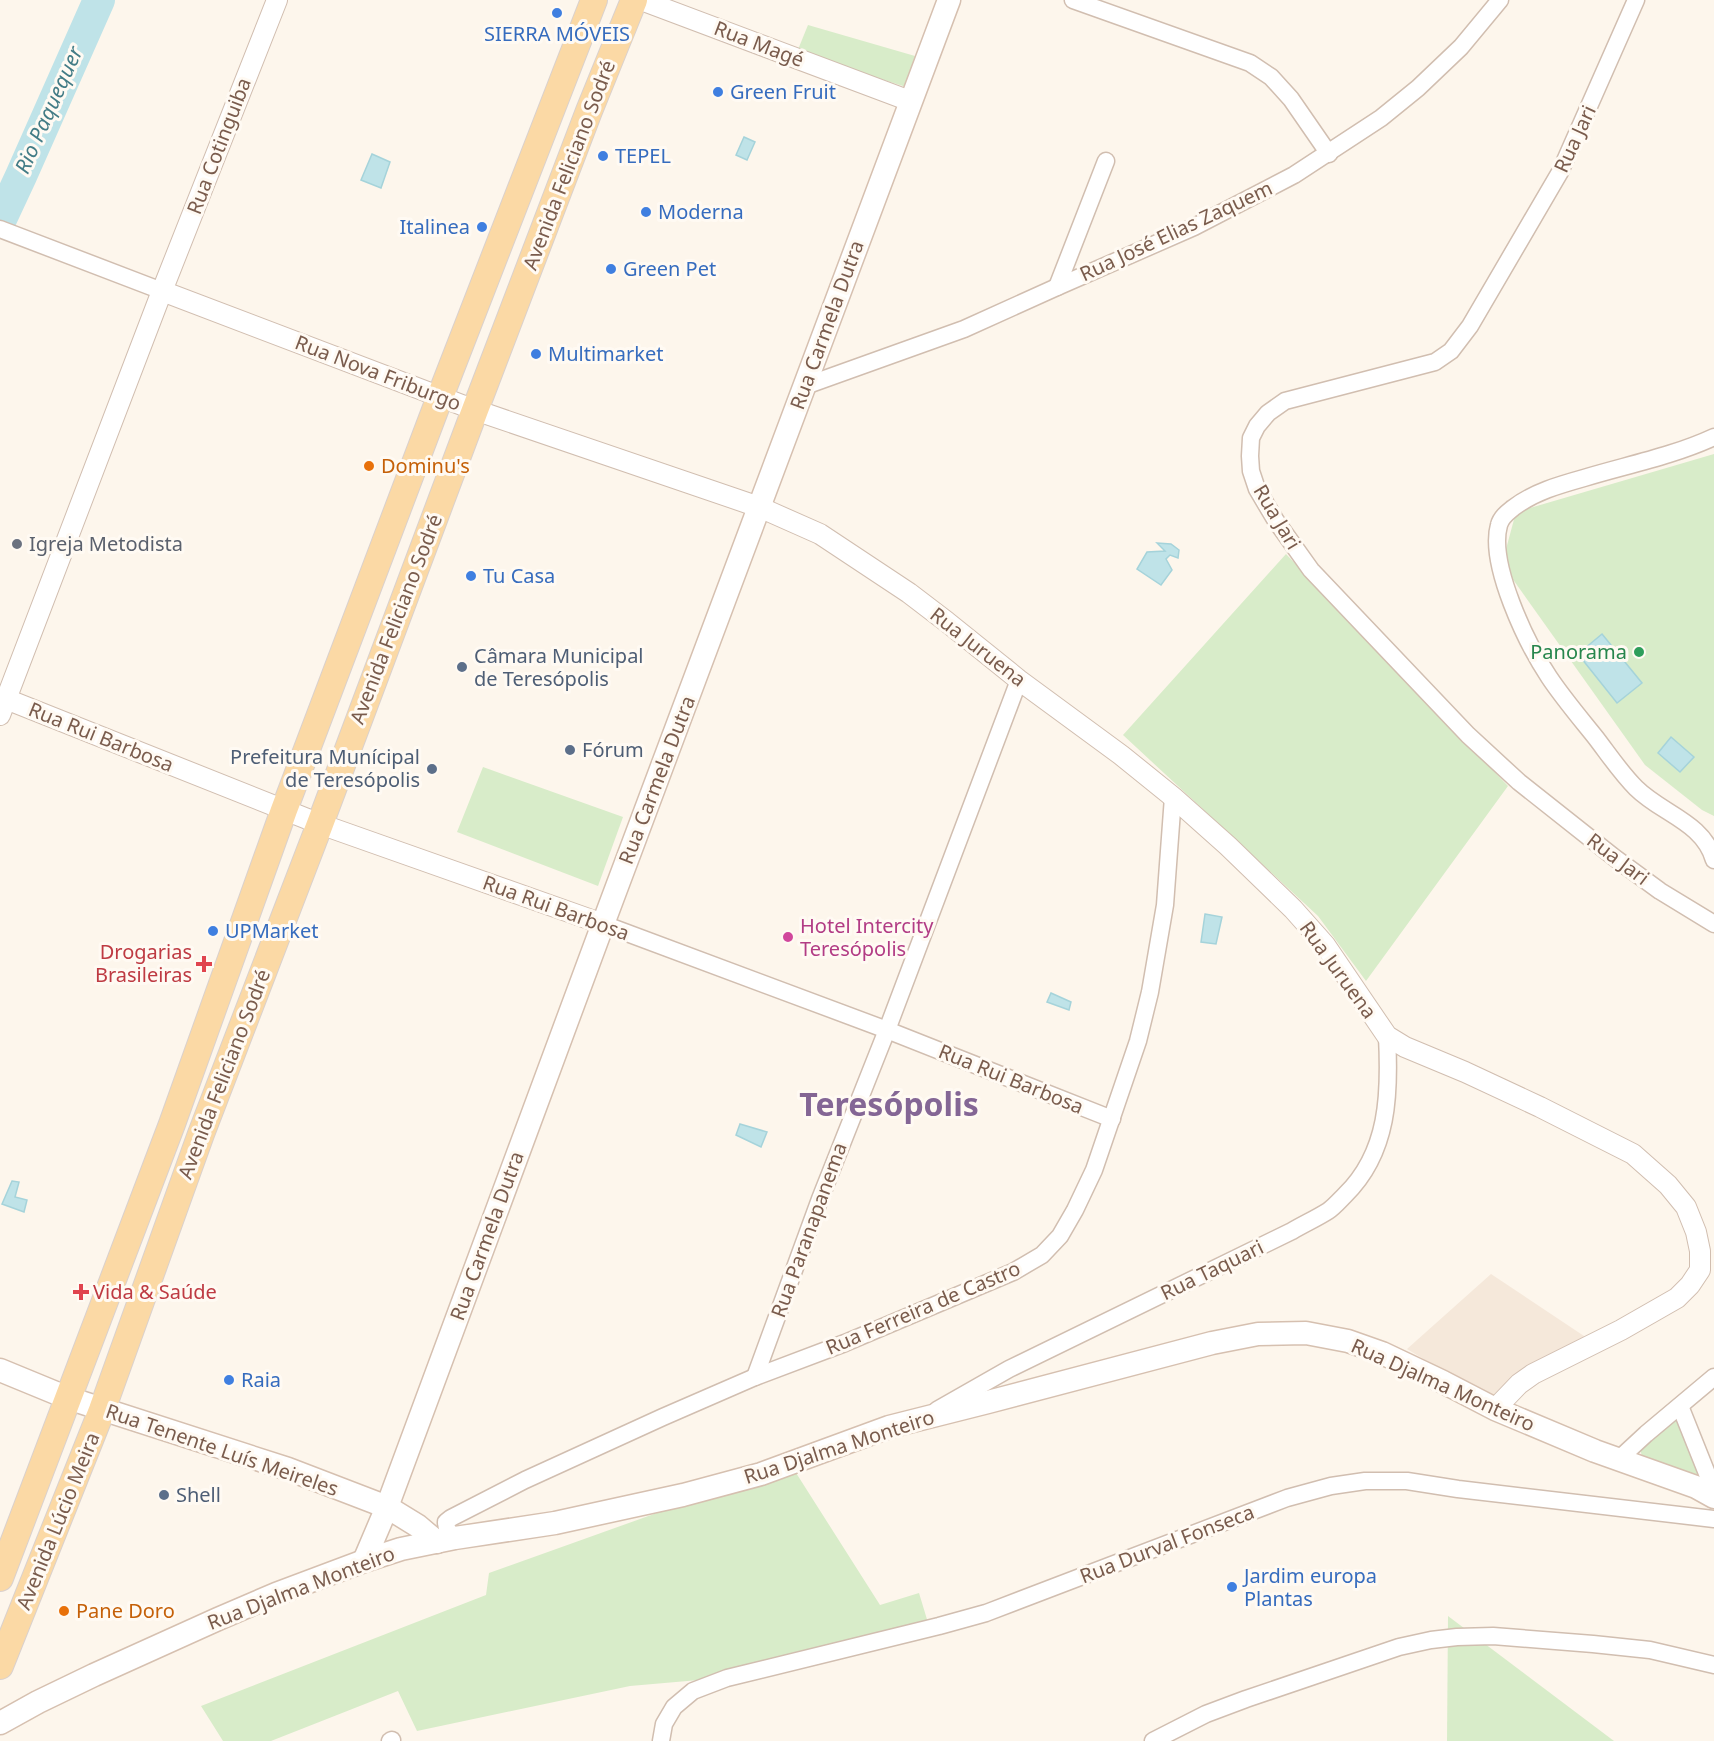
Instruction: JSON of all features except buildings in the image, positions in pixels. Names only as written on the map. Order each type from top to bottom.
[{"type":"main road","name":"Avenida Feliciano Sodré","points":[[68,1398],[172,1124],[284,810],[440,397],[594,0]]},
{"type":"main road","name":"Avenida Feliciano Sodré","points":[[102,1410],[201,1134],[633,0]]},
{"type":"main road","name":"Rua Carmela Dutra","points":[[364,1561],[387,1507],[949,0]]},
{"type":"main road","points":[[172,1124],[201,1134]]},
{"type":"main road","name":"Rua Djalma Monteiro","points":[[0,1723],[94,1675],[218,1619],[276,1594],[401,1549],[555,1523],[683,1495],[761,1474],[889,1426],[1212,1343],[1258,1334],[1306,1333],[1348,1341],[1382,1353],[1495,1409],[1567,1440],[1696,1487],[1714,1497]]},
{"type":"main road","name":"Rua Tenente Luís Meireles","points":[[0,1370],[102,1410],[288,1469],[387,1507],[446,1540]]},
{"type":"main road","name":"Avenida Lúcio Meira","points":[[0,1578],[68,1398]]},
{"type":"main road","name":"Avenida Lúcio Meira","points":[[0,1666],[102,1410]]},
{"type":"street","name":"Rua Cotinguiba","points":[[2,704],[277,0]]},
{"type":"street","name":"Rua Magé","points":[[641,0],[910,101]]},
{"type":"street","points":[[1073,0],[1250,63],[1271,78],[1291,99],[1329,153]]},
{"type":"street","name":"Rua José Elias Zaquem","points":[[805,386],[964,329],[1194,227],[1294,175],[1381,118],[1418,88],[1461,47],[1500,0]]},
{"type":"street","name":"Rua Jari","points":[[1636,0],[1560,172],[1492,290],[1470,326],[1451,351],[1435,362],[1285,401],[1268,413],[1257,426],[1251,438],[1250,464],[1257,489],[1276,521],[1311,570],[1468,735],[1519,782],[1615,858],[1660,891],[1714,924]]},
{"type":"street","points":[[1057,286],[1106,161]]},
{"type":"street","name":"Rua Nova Friburgo","points":[[0,229],[475,410],[759,507]]},
{"type":"street","points":[[1714,437],[1526,498],[1505,514],[1497,537],[1498,557],[1509,593],[1531,647],[1549,677],[1636,789],[1710,841],[1714,860]]},
{"type":"street","name":"Rua Juruena","points":[[759,507],[820,534],[865,563],[1121,754],[1173,797],[1293,909],[1324,945],[1387,1036],[1404,1047],[1540,1107],[1633,1154],[1674,1192],[1686,1208],[1696,1232],[1700,1251],[1700,1270],[1690,1285],[1677,1298],[1621,1330],[1533,1374],[1519,1384],[1495,1409]]},
{"type":"street","name":"Rua Paranapanema","points":[[755,1377],[819,1199],[887,1030],[1019,680]]},
{"type":"street","name":"Rua Rui Barbosa","points":[[2,704],[320,824],[603,924],[887,1030],[1112,1119]]},
{"type":"street","name":"Rua Ferreira de Castro","points":[[446,1540],[448,1532],[446,1522],[451,1518],[577,1456],[755,1377],[845,1343],[1002,1277],[1042,1255],[1060,1236],[1094,1170],[1138,1041],[1150,992],[1165,906],[1173,797]]},
{"type":"street","name":"Rua Taquari","points":[[923,1418],[1009,1369],[1292,1231],[1330,1210],[1354,1186],[1368,1165],[1379,1140],[1386,1112],[1387,1036]]},
{"type":"street","points":[[1619,1459],[1714,1377]]},
{"type":"street","points":[[1680,1406],[1714,1491]]},
{"type":"street","name":"Rua Durval Fonseca","points":[[661,1741],[664,1724],[674,1707],[693,1691],[710,1684],[986,1613],[1287,1498],[1331,1486],[1365,1481],[1407,1481],[1714,1519]]},
{"type":"street","points":[[1153,1741],[1206,1714],[1246,1699],[1399,1647],[1431,1640],[1493,1636],[1593,1644],[1650,1650],[1714,1665]]},
{"type":"shaded area","points":[[1491,1274],[1590,1340],[1491,1400],[1407,1349]]},
{"type":"green space","points":[[808,25],[915,56],[906,87],[797,52]]},
{"type":"green space","name":"Panorama","points":[[1714,454],[1714,816],[1702,810],[1645,765],[1502,564],[1516,512]]},
{"type":"green space","points":[[1286,554],[1508,786],[1366,981],[1318,916],[1123,735]]},
{"type":"green space","points":[[483,767],[623,817],[598,886],[457,832]]},
{"type":"green space","points":[[1678,1417],[1701,1476],[1698,1482],[1642,1457],[1640,1448]]},
{"type":"green space","points":[[791,1465],[880,1605],[919,1593],[929,1626],[722,1678],[630,1686],[417,1731],[398,1691],[271,1741],[223,1741],[201,1706],[486,1595],[489,1573]]},
{"type":"green space","points":[[1448,1616],[1614,1741],[1447,1741]]},
{"type":"water","points":[[744,137],[755,142],[747,160],[736,155]]},
{"type":"water","points":[[372,154],[390,162],[381,188],[361,180]]},
{"type":"water","points":[[1157,543],[1171,544],[1179,550],[1178,558],[1170,555],[1166,559],[1172,570],[1161,585],[1137,569],[1147,552],[1165,551]]},
{"type":"water","points":[[1602,634],[1642,683],[1617,703],[1578,654]]},
{"type":"water","points":[[1671,737],[1694,757],[1680,772],[1658,753]]},
{"type":"water","points":[[1205,914],[1222,917],[1216,944],[1201,942]]},
{"type":"water","points":[[1051,993],[1071,1002],[1069,1010],[1047,1002]]},
{"type":"water","points":[[740,1124],[767,1132],[761,1147],[736,1135]]},
{"type":"water","points":[[12,1181],[19,1182],[15,1197],[27,1200],[24,1212],[2,1204]]},
{"type":"waterway","name":"Rio Paquequer","points":[[0,221],[99,0]]},
{"type":"place","name":"SIERRA MÓVEIS","points":[[557,13]]},
{"type":"place","name":"Green Fruit","points":[[718,92]]},
{"type":"place","name":"TEPEL","points":[[603,156]]},
{"type":"place","name":"Moderna","points":[[646,212]]},
{"type":"place","name":"Italinea","points":[[482,227]]},
{"type":"place","name":"Green Pet","points":[[611,269]]},
{"type":"place","name":"Multimarket","points":[[536,354]]},
{"type":"place","name":"Dominu's","points":[[369,466]]},
{"type":"place","name":"Igreja Metodista","points":[[17,544]]},
{"type":"place","name":"Tu Casa","points":[[471,576]]},
{"type":"place","name":"Panorama","points":[[1639,652]]},
{"type":"place","name":"Câmara Municipal de Teresópolis","points":[[462,667]]},
{"type":"place","name":"Fórum","points":[[570,750]]},
{"type":"place","name":"Prefeitura Munícipal de Teresópolis","points":[[432,769]]},
{"type":"place","name":"UPMarket","points":[[213,931]]},
{"type":"place","name":"Hotel Intercity Teresópolis","points":[[788,937]]},
{"type":"place","name":"Drogarias Brasileiras","points":[[204,964]]},
{"type":"place","name":"Vida & Saúde","points":[[81,1292]]},
{"type":"place","name":"Raia","points":[[229,1380]]},
{"type":"place","name":"Shell","points":[[164,1495]]},
{"type":"place","name":"Jardim europa Plantas","points":[[1232,1587]]},
{"type":"place","name":"Pane Doro","points":[[64,1611]]},
{"type":"district","name":"Teresópolis","points":[[889,1105]]}]
